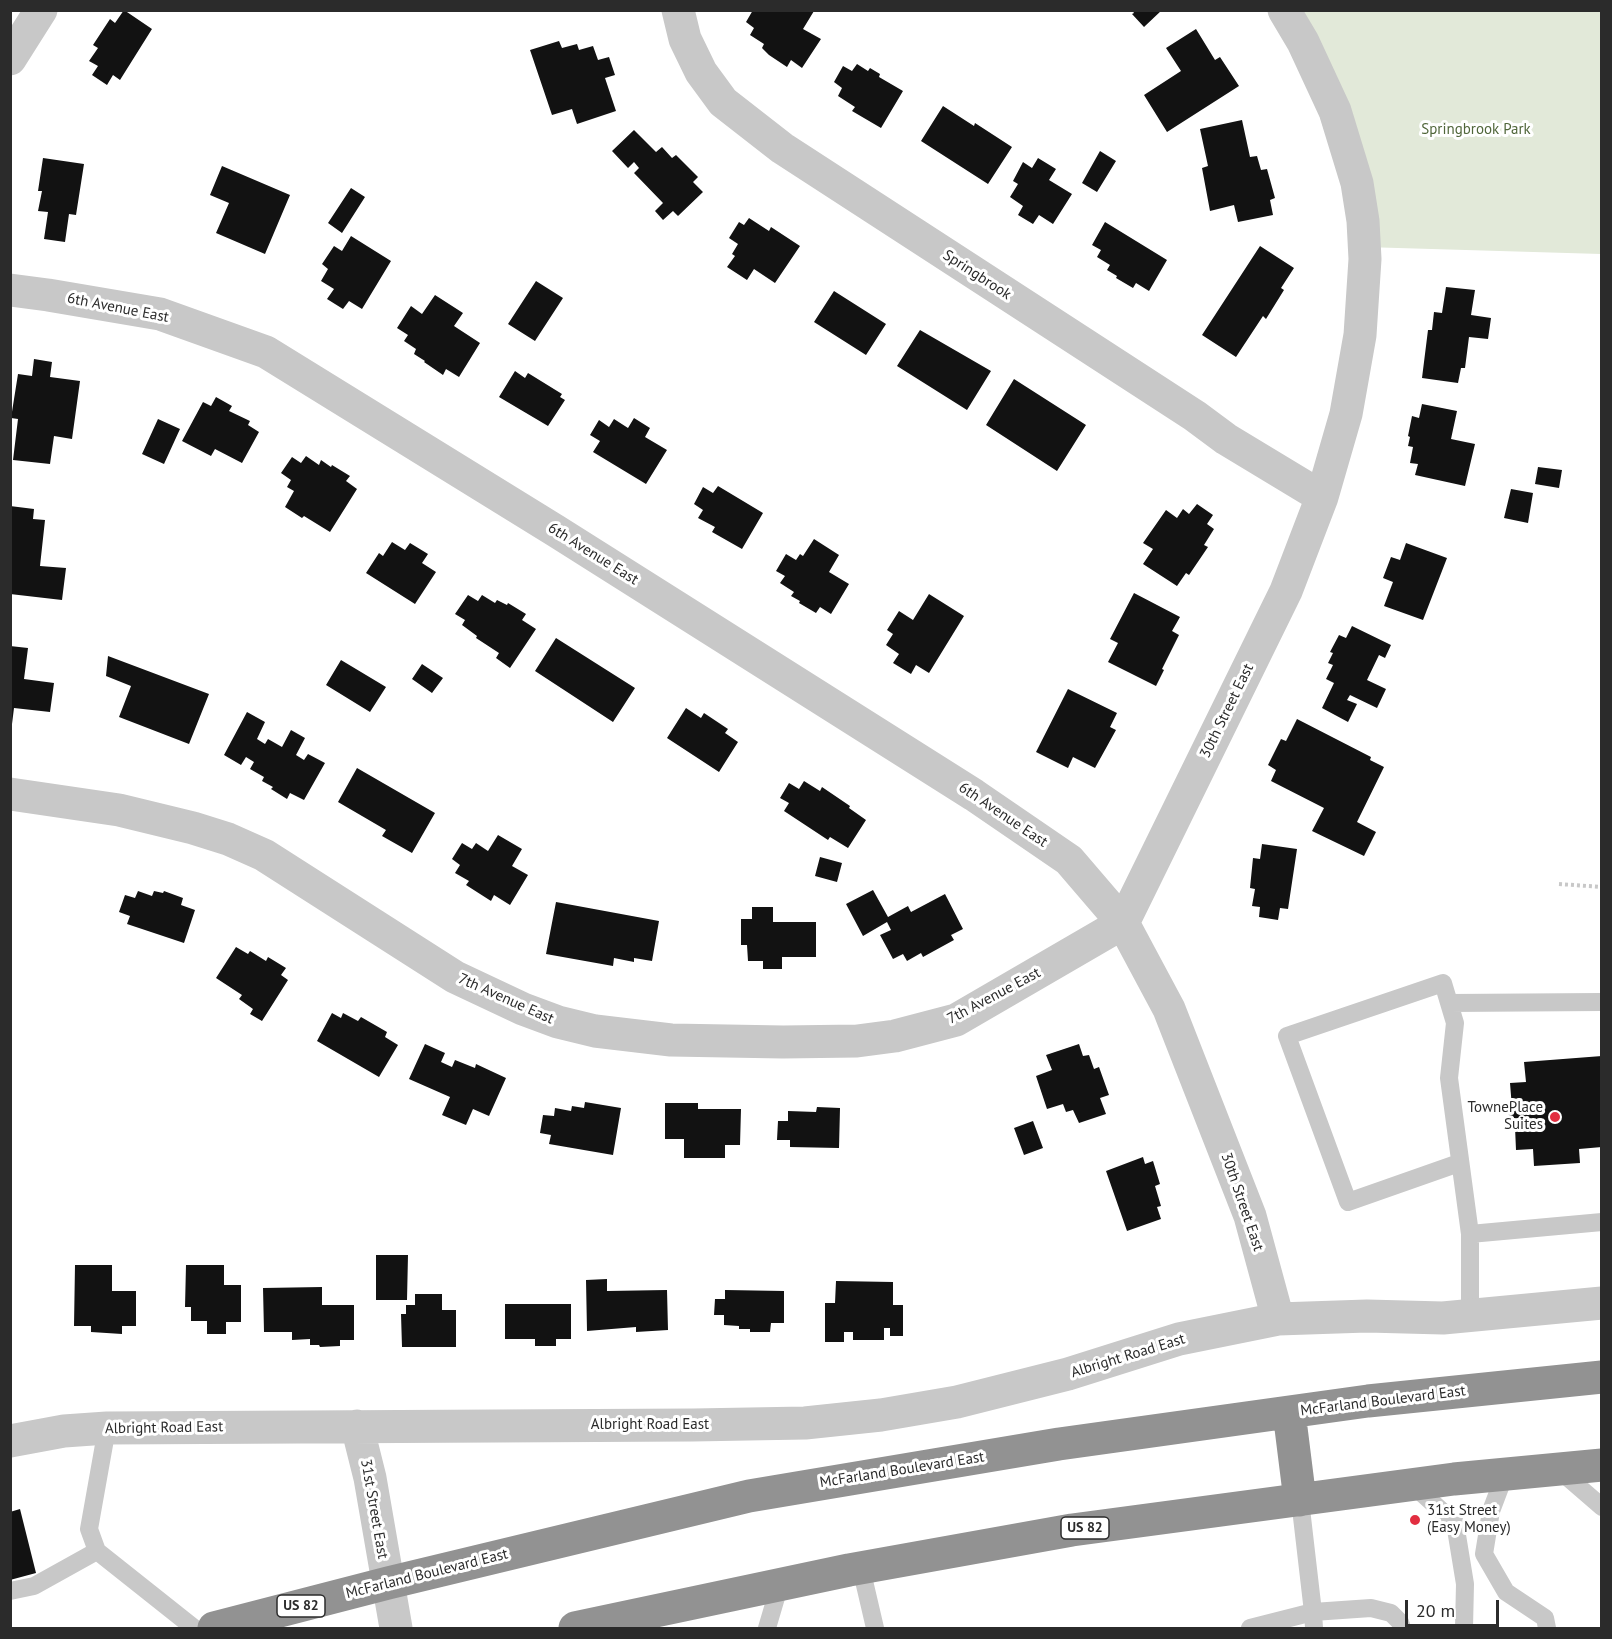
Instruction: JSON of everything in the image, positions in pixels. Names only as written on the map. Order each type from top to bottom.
[{"type":"highway","name":"McFarland Boulevard East","points":[[214,1629],[388,1583],[749,1496],[1059,1444],[1368,1401],[1602,1377]]},
{"type":"highway","points":[[1289,1412],[1300,1500]]},
{"type":"highway","name":"US 82","points":[[575,1629],[620,1625],[780,1584],[1072,1530],[1413,1485],[1602,1464]]},
{"type":"street","points":[[10,59],[41,10]]},
{"type":"street","name":"Springbrook","points":[[678,10],[685,39],[693,56],[701,72],[723,102],[782,148],[1195,416],[1226,439],[1322,497]]},
{"type":"street","name":"30th Street East","points":[[1278,1319],[1250,1216],[1173,1020],[1123,923],[1286,591],[1322,497],[1346,414],[1360,335],[1365,259],[1363,221],[1357,183],[1335,111],[1303,42],[1284,10]]},
{"type":"street","name":"6th Avenue East","points":[[10,290],[160,314],[266,352],[556,531],[974,795],[1069,860],[1123,923]]},
{"type":"street","name":"7th Avenue East","points":[[10,794],[119,810],[228,839],[264,855],[455,977],[524,1009],[558,1022],[595,1031],[660,1039],[783,1042],[858,1041],[896,1036],[956,1020],[1123,923]]},
{"type":"street","name":"Albright Road East","points":[[10,1442],[64,1431],[107,1428],[806,1423],[881,1415],[957,1402],[1068,1374],[1179,1340],[1278,1319],[1367,1316],[1443,1318],[1602,1303]]},
{"type":"street","name":"31st Street East","points":[[357,1426],[370,1478],[396,1629]]},
{"type":"lane","points":[[1459,1163],[1348,1202],[1287,1036],[1443,983],[1455,1023],[1449,1078],[1470,1234],[1470,1315]]},
{"type":"lane","points":[[1449,1002],[1602,1002]]},
{"type":"lane","points":[[1470,1234],[1602,1222]]},
{"type":"lane","points":[[107,1428],[90,1529],[97,1551],[194,1629]]},
{"type":"lane","points":[[1558,1469],[1602,1507]]},
{"type":"lane","points":[[1505,1474],[1491,1511],[1484,1554],[1506,1592],[1545,1618],[1546,1629]]},
{"type":"lane","points":[[1413,1485],[1455,1523],[1465,1584],[1464,1629]]},
{"type":"lane","points":[[1300,1500],[1313,1620]]},
{"type":"lane","points":[[10,1591],[34,1586],[97,1551]]},
{"type":"lane","points":[[861,1568],[874,1629]]},
{"type":"lane","points":[[767,1629],[780,1584]]},
{"type":"lane","points":[[1250,1629],[1313,1620],[1371,1608],[1391,1613],[1400,1622],[1402,1629]]},
{"type":"path","points":[[1559,884],[1602,887]]},
{"type":"green space","name":"Springbrook Park","points":[[1284,11],[1601,11],[1601,254],[1364,247]]},
{"type":"building","points":[[124,10],[152,29],[120,80],[113,75],[107,85],[92,75],[98,66],[89,61],[98,48],[93,45],[110,19],[115,23]]},
{"type":"building","points":[[753,10],[814,11],[803,29],[821,39],[802,68],[791,60],[787,67],[769,55],[762,48],[764,44],[750,35],[754,28],[746,22]]},
{"type":"building","points":[[1132,10],[1162,10],[1144,27],[1132,14],[1134,13]]},
{"type":"building","points":[[1196,29],[1215,60],[1220,57],[1239,86],[1167,132],[1144,95],[1181,71],[1166,48]]},
{"type":"building","points":[[559,41],[562,48],[577,44],[579,50],[593,46],[598,60],[609,57],[615,75],[605,78],[616,111],[577,124],[572,109],[552,115],[530,50]]},
{"type":"building","points":[[857,64],[868,71],[870,68],[880,74],[879,77],[903,91],[881,128],[852,111],[855,107],[838,96],[842,88],[834,82],[843,66],[852,71]]},
{"type":"building","points":[[943,106],[1012,147],[988,184],[921,141]]},
{"type":"building","points":[[1242,120],[1250,157],[1257,156],[1261,170],[1267,169],[1275,198],[1270,200],[1273,215],[1238,222],[1234,205],[1210,211],[1202,168],[1208,166],[1200,129]]},
{"type":"building","points":[[634,130],[656,152],[662,147],[672,158],[676,155],[698,177],[693,182],[703,192],[678,216],[673,211],[663,220],[655,211],[663,203],[634,173],[639,168],[634,162],[628,168],[612,151]]},
{"type":"building","points":[[1100,151],[1116,161],[1097,192],[1082,183]]},
{"type":"building","points":[[43,158],[84,164],[76,215],[69,214],[65,242],[44,239],[48,212],[38,211],[42,191],[38,191]]},
{"type":"building","points":[[1038,158],[1056,169],[1049,180],[1072,194],[1053,224],[1039,215],[1033,224],[1018,215],[1023,206],[1010,197],[1018,184],[1013,181],[1023,162],[1032,168]]},
{"type":"building","points":[[222,166],[290,195],[265,254],[216,233],[229,203],[210,195]]},
{"type":"building","points":[[351,188],[365,197],[342,233],[328,223]]},
{"type":"building","points":[[749,218],[769,231],[771,227],[800,246],[775,283],[754,269],[747,280],[727,267],[735,256],[732,254],[738,244],[729,238],[739,222],[744,225]]},
{"type":"building","points":[[1105,222],[1167,260],[1149,291],[1136,283],[1133,288],[1116,278],[1117,276],[1107,270],[1110,265],[1097,257],[1101,250],[1092,245]]},
{"type":"building","points":[[351,236],[391,261],[362,309],[349,301],[343,309],[327,299],[334,289],[321,281],[328,269],[322,264],[334,246],[342,251]]},
{"type":"building","points":[[1260,246],[1294,268],[1281,288],[1284,290],[1266,319],[1263,316],[1236,357],[1202,335]]},
{"type":"building","points":[[536,281],[563,298],[535,341],[508,324]]},
{"type":"building","points":[[1446,287],[1475,290],[1471,315],[1491,318],[1488,339],[1469,337],[1465,368],[1461,368],[1458,383],[1422,378],[1428,330],[1432,330],[1434,312],[1442,313]]},
{"type":"building","points":[[834,291],[886,324],[866,355],[814,322]]},
{"type":"building","points":[[435,295],[463,313],[454,326],[480,343],[459,377],[446,369],[443,375],[424,362],[414,354],[416,349],[404,341],[408,335],[397,328],[411,306],[422,314]]},
{"type":"building","points":[[920,330],[991,371],[967,410],[897,366]]},
{"type":"building","points":[[34,359],[52,362],[50,377],[80,381],[72,439],[54,436],[50,464],[13,460],[18,419],[11,418],[18,374],[32,376]]},
{"type":"building","points":[[515,371],[525,378],[528,373],[562,394],[560,397],[565,400],[548,426],[499,397]]},
{"type":"building","points":[[1014,379],[1086,425],[1057,471],[986,425]]},
{"type":"building","points":[[216,397],[232,406],[229,411],[250,421],[248,425],[259,432],[242,463],[215,449],[211,456],[182,441],[203,402],[211,406]]},
{"type":"building","points":[[1422,404],[1457,411],[1451,439],[1475,444],[1465,486],[1415,475],[1418,464],[1410,463],[1413,447],[1408,446],[1410,437],[1408,436],[1412,416],[1419,418]]},
{"type":"building","points":[[634,418],[650,428],[645,437],[667,450],[646,484],[593,452],[600,441],[590,435],[599,420],[609,427],[614,419],[628,428]]},
{"type":"building","points":[[158,419],[180,429],[164,464],[142,454]]},
{"type":"building","points":[[306,456],[319,465],[321,460],[350,476],[346,481],[357,489],[330,532],[285,507],[294,491],[287,487],[291,480],[281,473],[292,457],[301,463]]},
{"type":"building","points":[[1538,467],[1562,470],[1559,488],[1535,484]]},
{"type":"building","points":[[718,486],[763,513],[742,549],[712,532],[715,527],[698,518],[703,510],[694,504],[703,487],[713,493]]},
{"type":"building","points":[[1511,489],[1533,493],[1528,523],[1504,518]]},
{"type":"building","points":[[1197,504],[1213,515],[1207,524],[1214,529],[1204,545],[1208,547],[1189,575],[1186,573],[1177,586],[1143,564],[1153,549],[1143,543],[1166,510],[1177,518],[1183,509],[1189,514]]},
{"type":"building","points":[[10,506],[34,509],[33,519],[45,520],[40,566],[66,568],[62,600],[10,594]]},
{"type":"building","points":[[814,539],[839,555],[829,572],[849,584],[831,614],[820,607],[816,613],[799,603],[800,601],[791,596],[794,592],[780,583],[785,576],[776,571],[786,554],[796,560],[800,554],[803,556]]},
{"type":"building","points":[[392,542],[405,550],[410,543],[428,554],[422,563],[436,572],[415,604],[366,573],[379,553],[383,556]]},
{"type":"building","points":[[1406,543],[1447,558],[1423,620],[1384,606],[1393,582],[1383,578],[1391,557],[1400,560]]},
{"type":"building","points":[[1134,593],[1180,617],[1172,631],[1179,635],[1156,686],[1108,662],[1118,643],[1110,639]]},
{"type":"building","points":[[929,594],[964,616],[929,673],[916,665],[911,674],[893,663],[899,654],[886,645],[893,634],[887,630],[899,611],[913,620]]},
{"type":"building","points":[[468,595],[478,601],[482,595],[495,603],[497,600],[507,605],[508,603],[526,614],[522,620],[536,629],[510,668],[496,658],[499,653],[476,638],[477,636],[462,625],[465,620],[455,614]]},
{"type":"building","points":[[1352,626],[1391,645],[1385,658],[1379,655],[1367,680],[1386,689],[1377,708],[1350,695],[1347,700],[1357,704],[1348,722],[1322,708],[1334,683],[1326,679],[1333,665],[1328,663],[1333,653],[1330,652],[1339,635],[1346,638]]},
{"type":"building","points":[[556,638],[635,688],[613,722],[535,671]]},
{"type":"building","points":[[10,646],[28,648],[24,679],[54,683],[50,712],[14,708],[12,724],[10,724]]},
{"type":"building","points":[[108,656],[209,694],[189,744],[119,717],[131,686],[106,676]]},
{"type":"building","points":[[341,660],[386,687],[370,712],[326,685]]},
{"type":"building","points":[[422,664],[443,678],[432,693],[412,679]]},
{"type":"building","points":[[1068,689],[1117,713],[1110,727],[1116,730],[1095,768],[1073,757],[1068,768],[1036,752]]},
{"type":"building","points":[[686,708],[701,718],[704,713],[728,729],[725,733],[738,742],[719,772],[667,738]]},
{"type":"building","points":[[247,712],[265,722],[257,739],[265,744],[268,739],[282,747],[291,730],[305,738],[296,755],[304,760],[308,754],[325,763],[304,800],[290,793],[287,799],[271,789],[273,787],[262,781],[264,777],[250,769],[254,762],[246,757],[241,765],[224,755]]},
{"type":"building","points":[[1297,719],[1371,757],[1370,760],[1384,767],[1357,822],[1376,832],[1364,856],[1312,831],[1324,808],[1271,781],[1276,770],[1268,765],[1281,739],[1286,741]]},
{"type":"building","points":[[357,768],[435,813],[412,853],[382,836],[386,830],[338,802]]},
{"type":"building","points":[[804,781],[820,791],[822,787],[866,820],[848,848],[830,837],[828,840],[784,811],[789,803],[780,798],[789,783],[799,789]]},
{"type":"building","points":[[498,835],[522,849],[512,866],[528,875],[510,905],[494,895],[491,901],[466,885],[469,881],[455,873],[460,865],[452,859],[462,843],[472,849],[476,843],[488,851]]},
{"type":"building","points":[[1262,844],[1297,849],[1288,909],[1280,908],[1278,920],[1259,917],[1260,907],[1252,906],[1255,889],[1250,888],[1253,858],[1260,859]]},
{"type":"building","points":[[820,857],[842,863],[837,882],[815,876]]},
{"type":"building","points":[[873,890],[888,917],[908,906],[911,912],[945,894],[963,929],[951,935],[954,940],[923,957],[921,953],[907,961],[903,954],[893,959],[880,935],[891,930],[887,922],[863,936],[846,904]]},
{"type":"building","points":[[138,891],[152,896],[154,891],[163,893],[164,891],[183,898],[181,905],[195,910],[184,943],[127,924],[130,916],[119,912],[125,895],[135,898]]},
{"type":"building","points":[[556,902],[659,921],[652,961],[634,958],[634,962],[614,958],[613,966],[546,954]]},
{"type":"building","points":[[752,907],[773,907],[773,922],[816,922],[816,957],[782,957],[782,969],[763,969],[763,961],[748,961],[747,945],[741,945],[741,919],[752,919]]},
{"type":"building","points":[[236,947],[248,954],[250,951],[266,961],[268,957],[286,968],[281,975],[288,980],[262,1021],[250,1014],[253,1009],[239,999],[242,995],[216,978]]},
{"type":"building","points":[[332,1013],[341,1018],[343,1013],[358,1021],[361,1017],[387,1032],[385,1037],[398,1045],[379,1077],[317,1041]]},
{"type":"building","points":[[425,1044],[445,1053],[441,1062],[452,1067],[455,1060],[475,1068],[476,1064],[506,1078],[489,1116],[473,1109],[466,1125],[442,1115],[450,1097],[409,1079]]},
{"type":"building","points":[[1079,1044],[1083,1056],[1089,1055],[1094,1069],[1099,1067],[1109,1095],[1100,1098],[1106,1114],[1079,1123],[1073,1110],[1066,1112],[1063,1104],[1047,1109],[1036,1076],[1052,1070],[1046,1055]]},
{"type":"building","name":"TownePlace Suites","points":[[1602,1056],[1602,1147],[1579,1149],[1580,1163],[1534,1166],[1533,1149],[1516,1150],[1515,1127],[1510,1127],[1508,1108],[1512,1108],[1510,1083],[1526,1082],[1524,1062]]},
{"type":"building","points":[[585,1102],[621,1108],[613,1155],[549,1144],[551,1135],[540,1133],[543,1115],[554,1116],[555,1108],[571,1111],[572,1106],[584,1108]]},
{"type":"building","points":[[665,1103],[698,1103],[698,1109],[741,1109],[740,1145],[725,1145],[725,1158],[684,1158],[684,1139],[665,1139]]},
{"type":"building","points":[[817,1107],[840,1108],[839,1148],[790,1147],[790,1140],[777,1140],[778,1121],[788,1121],[788,1111],[816,1112]]},
{"type":"building","points":[[1033,1121],[1043,1148],[1024,1155],[1014,1128]]},
{"type":"building","points":[[1143,1157],[1145,1164],[1153,1161],[1160,1184],[1155,1186],[1161,1206],[1157,1207],[1161,1219],[1127,1231],[1106,1171]]},
{"type":"building","points":[[376,1255],[408,1255],[407,1300],[376,1300]]},
{"type":"building","points":[[75,1265],[112,1265],[112,1291],[136,1291],[136,1326],[122,1326],[122,1334],[91,1332],[91,1326],[74,1326]]},
{"type":"building","points":[[186,1265],[224,1265],[224,1285],[241,1285],[241,1322],[226,1322],[226,1334],[207,1334],[207,1321],[191,1321],[191,1307],[185,1307]]},
{"type":"building","points":[[607,1279],[607,1291],[667,1290],[668,1330],[636,1332],[636,1327],[587,1331],[586,1280]]},
{"type":"building","points":[[836,1281],[893,1282],[893,1305],[903,1305],[903,1336],[890,1336],[890,1328],[884,1328],[884,1340],[853,1340],[853,1332],[844,1332],[844,1342],[825,1342],[825,1303],[835,1303]]},
{"type":"building","points":[[322,1287],[322,1305],[354,1305],[354,1340],[340,1340],[340,1346],[320,1347],[310,1345],[310,1339],[292,1340],[292,1332],[264,1332],[263,1288]]},
{"type":"building","points":[[725,1290],[784,1291],[784,1323],[771,1323],[770,1332],[750,1332],[750,1329],[739,1329],[739,1326],[724,1325],[724,1315],[714,1315],[715,1299],[725,1299]]},
{"type":"building","points":[[415,1294],[442,1294],[442,1310],[456,1310],[456,1347],[402,1347],[401,1314],[406,1314],[406,1305],[415,1305]]},
{"type":"building","points":[[505,1304],[571,1304],[571,1339],[556,1339],[556,1346],[535,1346],[535,1339],[505,1339]]},
{"type":"building","points":[[20,1509],[36,1573],[10,1580],[10,1512]]},
{"type":"place","name":"TownePlace Suites","points":[[1555,1117]]},
{"type":"place","name":"31st Street (Easy Money)","points":[[1415,1520]]}]
